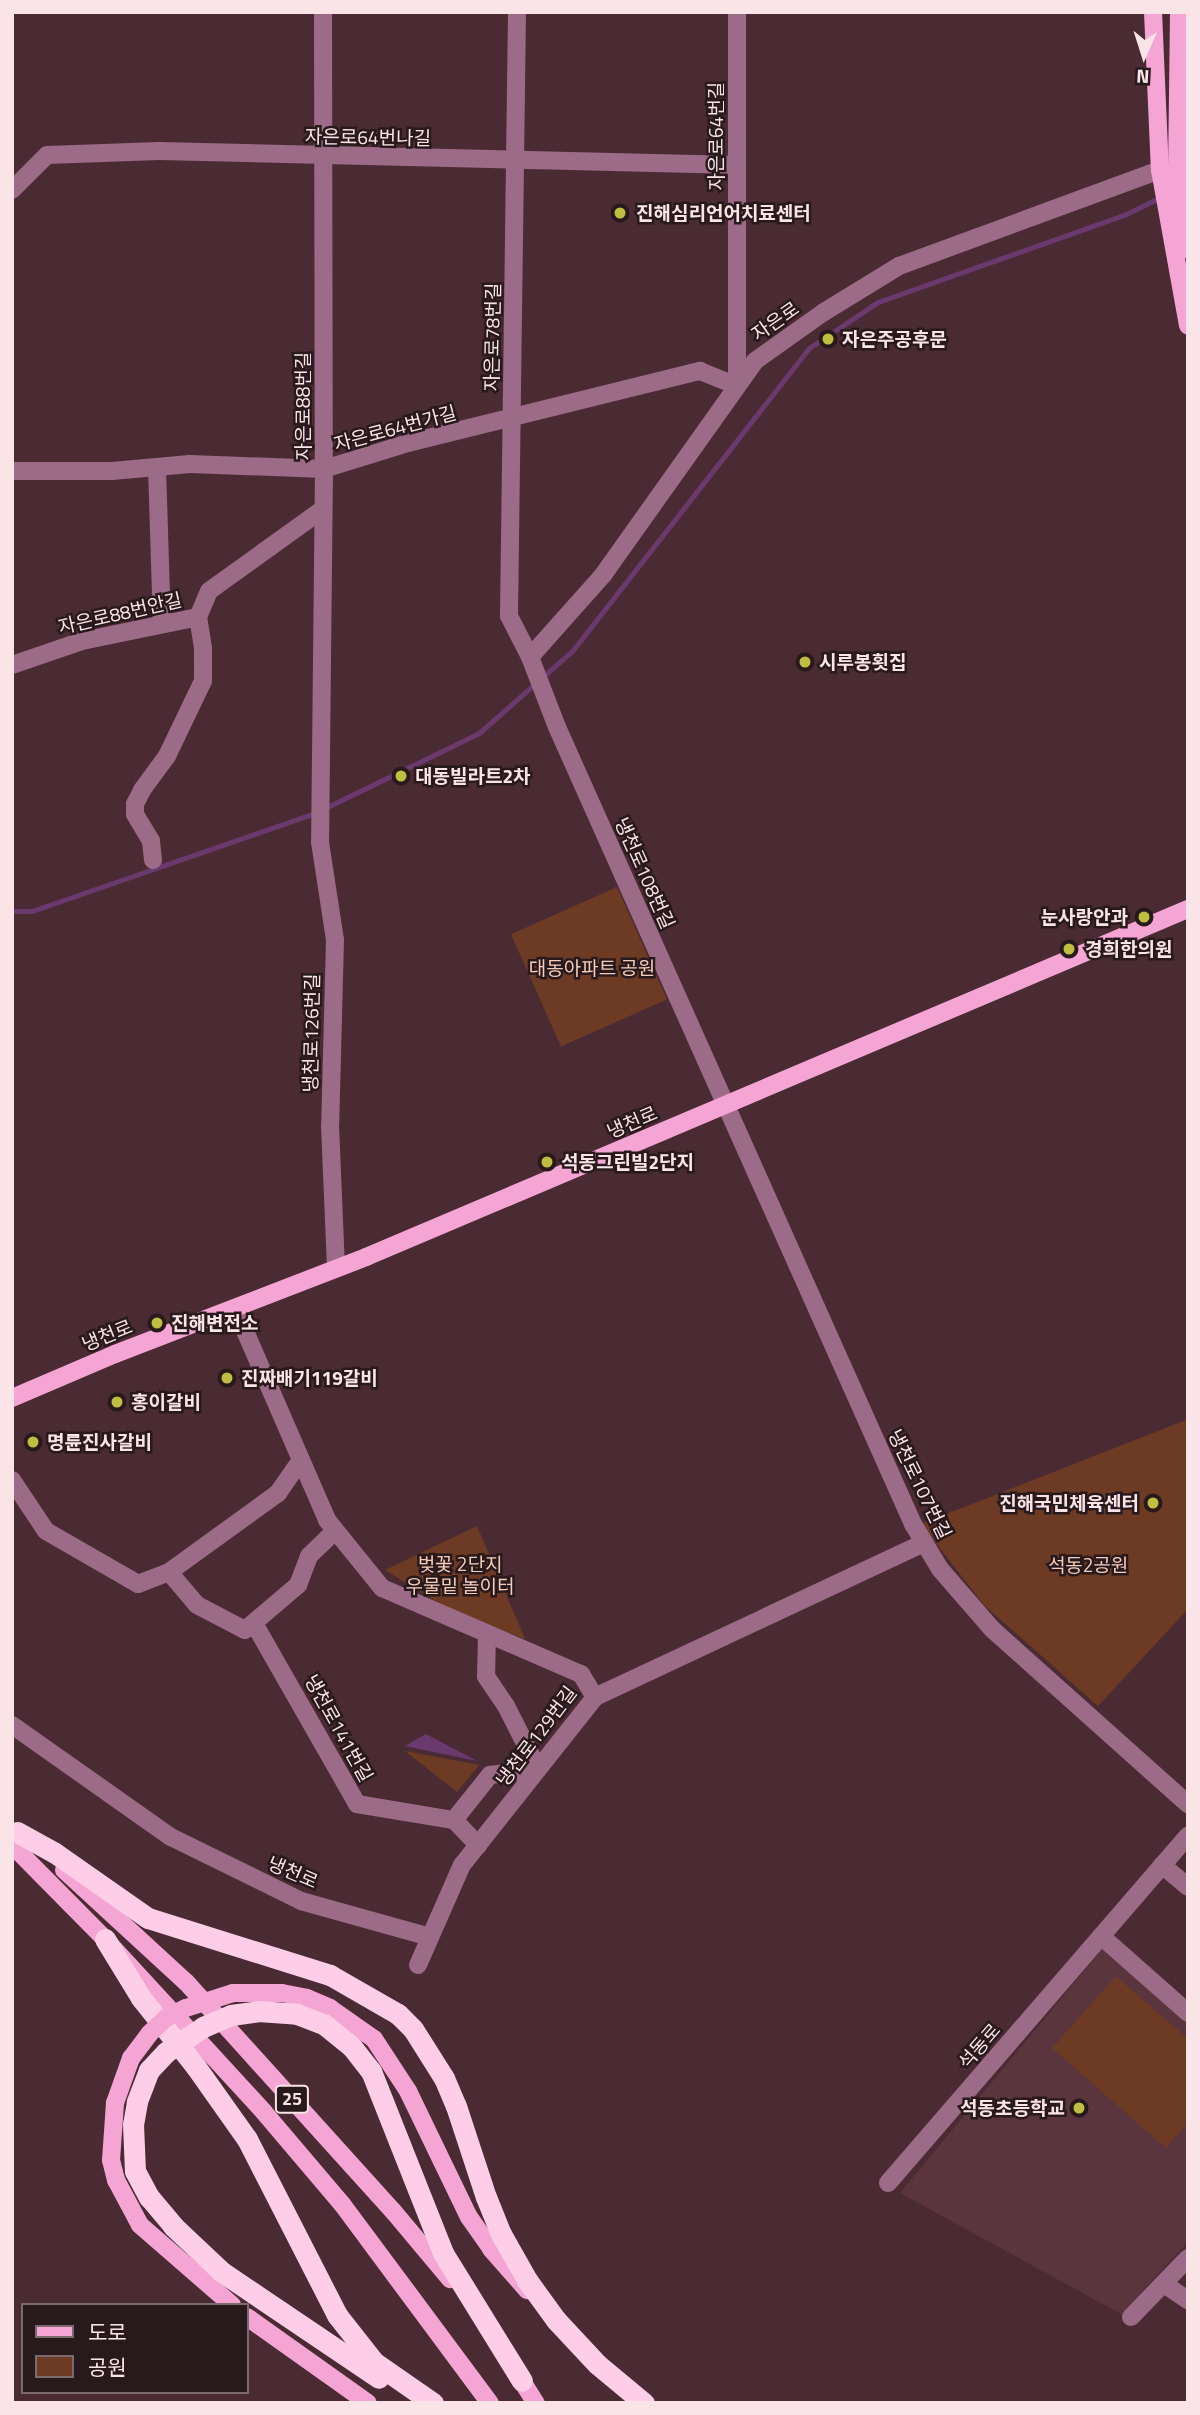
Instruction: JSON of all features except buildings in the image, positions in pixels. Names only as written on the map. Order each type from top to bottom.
[{"type":"highway","points":[[14,1835],[55,1853],[148,1918],[330,1975],[398,2014],[413,2029],[444,2078],[501,2234],[527,2280],[556,2320],[597,2364],[643,2403]]},
{"type":"highway","points":[[105,1939],[141,1998],[196,2067],[247,2139],[337,2315],[374,2361],[433,2403]]},
{"type":"highway","points":[[427,2403],[345,2356],[222,2272],[173,2226],[149,2197],[135,2171],[133,2124],[149,2070],[166,2052],[203,2027],[231,2015],[258,2011],[297,2014],[325,2025],[352,2047],[371,2071],[443,2253],[522,2381]]},
{"type":"main road","points":[[1153,12],[1173,169],[1188,325]]},
{"type":"main road","points":[[1173,169],[1178,12]]},
{"type":"main road","points":[[1175,211],[1187,239]]},
{"type":"main road","name":"냉천로","points":[[12,1398],[336,1268],[1188,909]]},
{"type":"main road","name":"25","points":[[14,1835],[263,2111],[342,2204],[490,2403]]},
{"type":"main road","name":"25","points":[[14,1835],[88,1890],[186,1982],[443,2269],[536,2403]]},
{"type":"main road","points":[[230,2303],[140,2225],[116,2180],[111,2160],[115,2103],[131,2058],[150,2033],[166,2018],[186,2008],[233,1993],[282,1993],[307,1998],[331,2008],[373,2039],[408,2091],[469,2217],[511,2274],[556,2320]]},
{"type":"main road","points":[[248,2318],[368,2403]]},
{"type":"street","name":"자은로88번길","points":[[319,799],[324,469],[323,12]]},
{"type":"street","name":"자은로78번길","points":[[517,12],[509,615],[530,657]]},
{"type":"street","name":"자은로64번길","points":[[737,12],[737,386]]},
{"type":"street","name":"자은로64번나길","points":[[12,190],[47,155],[159,151],[737,165]]},
{"type":"street","name":"자은로","points":[[530,657],[603,575],[755,360],[899,265],[1173,169]]},
{"type":"street","name":"자은로64번가길","points":[[12,471],[112,471],[190,464],[324,469],[408,443],[512,420],[700,371],[737,386]]},
{"type":"street","points":[[157,467],[162,624]]},
{"type":"street","name":"자은로88번안길","points":[[12,665],[82,641],[198,617],[209,591],[323,509]]},
{"type":"street","points":[[153,860],[151,841],[135,814],[135,804],[167,756],[203,681],[203,649],[198,617]]},
{"type":"street","name":"냉천로108번길","points":[[530,657],[725,1105]]},
{"type":"street","name":"냉천로126번길","points":[[319,799],[320,842],[335,940],[330,1125],[336,1268]]},
{"type":"street","name":"냉천로107번길","points":[[725,1105],[924,1543],[940,1569],[992,1629],[1188,1804]]},
{"type":"street","name":"냉천로129번길","points":[[235,1308],[327,1520],[382,1588],[581,1674],[595,1697],[462,1865],[418,1965]]},
{"type":"street","points":[[12,1480],[46,1531],[138,1584],[169,1573],[278,1493],[301,1460]]},
{"type":"street","points":[[169,1573],[197,1605],[250,1628],[298,1585],[309,1556],[335,1531]]},
{"type":"street","points":[[595,1697],[924,1543]]},
{"type":"street","name":"냉천로141번길","points":[[250,1628],[357,1804],[454,1820]]},
{"type":"street","points":[[478,1845],[454,1820],[490,1775],[538,1769],[506,1706],[486,1676],[486,1634]]},
{"type":"street","name":"냉천로","points":[[12,1725],[171,1837],[300,1901],[430,1937]]},
{"type":"street","name":"석동로","points":[[888,2183],[1188,1836]]},
{"type":"street","points":[[1163,1865],[1188,1887]]},
{"type":"street","points":[[1101,1936],[1188,2013]]},
{"type":"street","points":[[1131,2317],[1188,2258]]},
{"type":"street","points":[[1164,2284],[1188,2300]]},
{"type":"shaded area","points":[[426,1734],[477,1761],[405,1746]]},
{"type":"shaded area","name":"석동초등학교","points":[[1104,1947],[1188,2022],[1188,2242],[1121,2314],[900,2193]]},
{"type":"green space","name":"대동아파트 공원","points":[[617,887],[667,999],[561,1047],[511,934]]},
{"type":"green space","name":"석동2공원","points":[[1186,1420],[1188,1609],[1098,1706],[984,1605],[921,1524]]},
{"type":"green space","name":"벚꽃 2단지 우물밑 놀이터","points":[[477,1526],[525,1639],[450,1610],[385,1570]]},
{"type":"green space","points":[[405,1751],[479,1765],[457,1792]]},
{"type":"green space","points":[[1116,1976],[1188,2039],[1188,2123],[1166,2148],[1052,2048]]},
{"type":"waterway","points":[[12,911],[32,911],[315,813],[479,733],[573,650],[809,348],[878,302],[1124,215],[1163,196]]},
{"type":"place","name":"진해심리언어치료센터","points":[[620,213]]},
{"type":"place","name":"자은주공후문","points":[[828,339]]},
{"type":"place","name":"시루봉횟집","points":[[805,662]]},
{"type":"place","name":"대동빌라트2차","points":[[401,776]]},
{"type":"place","name":"눈사랑안과","points":[[1144,917]]},
{"type":"place","name":"경희한의원","points":[[1069,949]]},
{"type":"place","name":"석동그린빌2단지","points":[[547,1162]]},
{"type":"place","name":"진해변전소","points":[[157,1323]]},
{"type":"place","name":"진짜배기119갈비","points":[[227,1378]]},
{"type":"place","name":"홍이갈비","points":[[117,1402]]},
{"type":"place","name":"명륜진사갈비","points":[[33,1442]]},
{"type":"place","name":"진해국민체육센터","points":[[1153,1503]]},
{"type":"place","name":"석동초등학교","points":[[1079,2108]]}]
